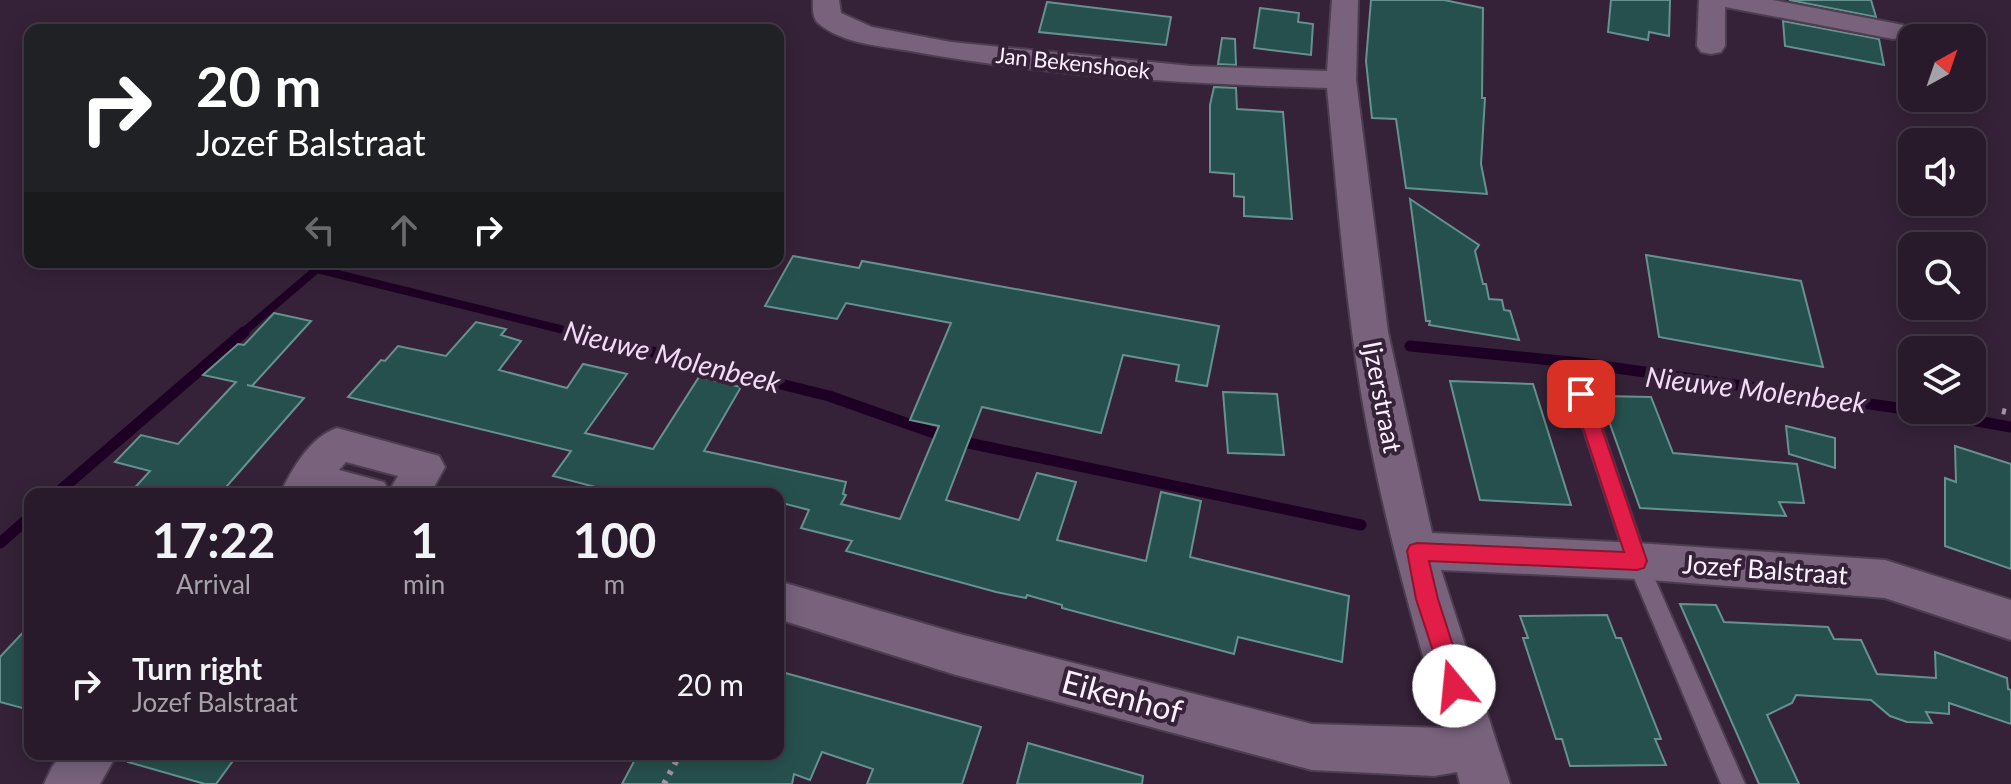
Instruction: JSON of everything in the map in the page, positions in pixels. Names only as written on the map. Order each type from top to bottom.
[{"type":"street","name":"Jan Bekenshoek","points":[[826,0],[828,17],[851,30],[951,50],[1191,75],[1341,80]]},
{"type":"street","name":"Ijzerstraat","points":[[1345,0],[1341,80],[1350,141],[1362,285],[1399,486],[1427,599],[1479,764]]},
{"type":"street","points":[[1711,46],[1712,0]]},
{"type":"street","points":[[1730,0],[1893,32]]},
{"type":"street","points":[[304,487],[337,444],[425,467],[412,488]]},
{"type":"street","name":"Jozef Balstraat","points":[[1417,551],[1637,561],[1885,579],[2011,620]]},
{"type":"street","name":"Eikenhof","points":[[784,602],[956,654],[1312,747],[1434,753],[1479,764]]},
{"type":"street","points":[[69,784],[88,760]]},
{"type":"lane","points":[[1581,394],[1637,561],[1733,784]]},
{"type":"path","points":[[2002,411],[2011,413]]},
{"type":"path","points":[[664,784],[677,760]]},
{"type":"building","points":[[1371,0],[1444,0],[1483,8],[1482,98],[1485,98],[1481,164],[1487,194],[1406,188],[1396,119],[1372,118],[1366,61]]},
{"type":"building","points":[[1611,0],[1670,0],[1669,36],[1649,32],[1648,40],[1608,32]]},
{"type":"building","points":[[1789,0],[1871,0],[1876,17]]},
{"type":"building","points":[[1047,2],[1171,17],[1166,45],[1039,32]]},
{"type":"building","points":[[1260,8],[1299,13],[1298,22],[1313,24],[1311,55],[1254,48]]},
{"type":"building","points":[[1783,21],[1879,39],[1884,65],[1785,46]]},
{"type":"building","points":[[1222,38],[1235,39],[1236,65],[1218,64]]},
{"type":"building","points":[[1214,87],[1236,88],[1237,109],[1283,112],[1292,219],[1244,216],[1244,197],[1234,196],[1234,174],[1210,172],[1210,105]]},
{"type":"building","points":[[1410,199],[1479,245],[1475,251],[1489,299],[1502,300],[1504,310],[1510,311],[1519,340],[1429,325]]},
{"type":"building","points":[[1646,255],[1801,281],[1823,367],[1659,337]]},
{"type":"building","points":[[793,256],[859,268],[862,261],[1219,326],[1207,386],[1176,381],[1179,365],[1123,355],[1101,433],[982,407],[946,500],[1019,520],[1037,473],[1076,482],[1057,540],[1146,561],[1161,492],[1201,501],[1190,557],[1349,596],[1342,662],[1238,637],[1234,654],[1062,608],[1062,605],[1027,595],[1026,598],[996,592],[846,551],[852,541],[801,528],[809,510],[784,504],[784,488],[599,488],[553,476],[571,451],[348,397],[398,346],[446,356],[476,322],[506,329],[501,335],[521,341],[499,370],[567,388],[583,364],[627,374],[585,433],[653,449],[699,377],[741,387],[704,451],[846,482],[843,494],[846,495],[841,504],[900,519],[939,426],[910,420],[951,323],[846,303],[837,319],[765,306]]},
{"type":"building","points":[[274,313],[311,321],[252,386],[247,385],[304,398],[225,488],[134,488],[150,471],[115,462],[141,435],[178,444],[236,382],[203,375],[238,344],[244,345]]},
{"type":"building","points":[[1450,381],[1533,384],[1571,505],[1480,500]]},
{"type":"building","points":[[1223,392],[1277,394],[1284,455],[1228,453]]},
{"type":"building","points":[[1600,396],[1651,397],[1673,453],[1797,464],[1804,503],[1779,502],[1786,516],[1640,508]]},
{"type":"building","points":[[1786,426],[1835,438],[1835,468],[1789,454]]},
{"type":"building","points":[[1955,446],[2011,464],[2011,569],[1945,546],[1945,478],[1956,482]]},
{"type":"building","points":[[1680,604],[1716,605],[1724,622],[1828,627],[1834,639],[1861,640],[1877,674],[1936,678],[1935,652],[2007,678],[2008,689],[2011,690],[2011,724],[1949,703],[1949,714],[1926,712],[1932,723],[1907,722],[1890,716],[1871,700],[1796,695],[1792,703],[1767,715],[1799,784],[1759,784]]},
{"type":"building","points":[[1607,615],[1616,638],[1621,638],[1661,739],[1655,739],[1666,765],[1570,766],[1562,739],[1556,739],[1523,638],[1528,638],[1520,616]]},
{"type":"building","points":[[24,631],[24,708],[0,702],[0,657]]},
{"type":"building","points":[[784,673],[981,727],[962,784],[867,784],[873,769],[822,752],[810,780],[794,774],[792,784],[622,784],[635,760],[784,760]]},
{"type":"building","points":[[1028,743],[1143,776],[1142,784],[1017,784]]},
{"type":"building","points":[[234,760],[216,784],[205,784],[128,762]]},
{"type":"waterway","name":"Nieuwe Molenbeek","points":[[241,334],[317,269],[580,334]]},
{"type":"waterway","name":"Nieuwe Molenbeek","points":[[63,488],[244,332]]},
{"type":"waterway","name":"Nieuwe Molenbeek","points":[[572,332],[829,396],[954,440],[1361,525]]},
{"type":"waterway","name":"Nieuwe Molenbeek","points":[[1410,346],[1581,363],[1898,408]]},
{"type":"waterway","name":"Nieuwe Molenbeek","points":[[1986,423],[2011,427]]},
{"type":"waterway","name":"Nieuwe Molenbeek","points":[[0,543],[24,522]]},
{"type":"route","points":[[1454,686],[1427,599],[1417,551],[1637,561],[1581,394]]}]
